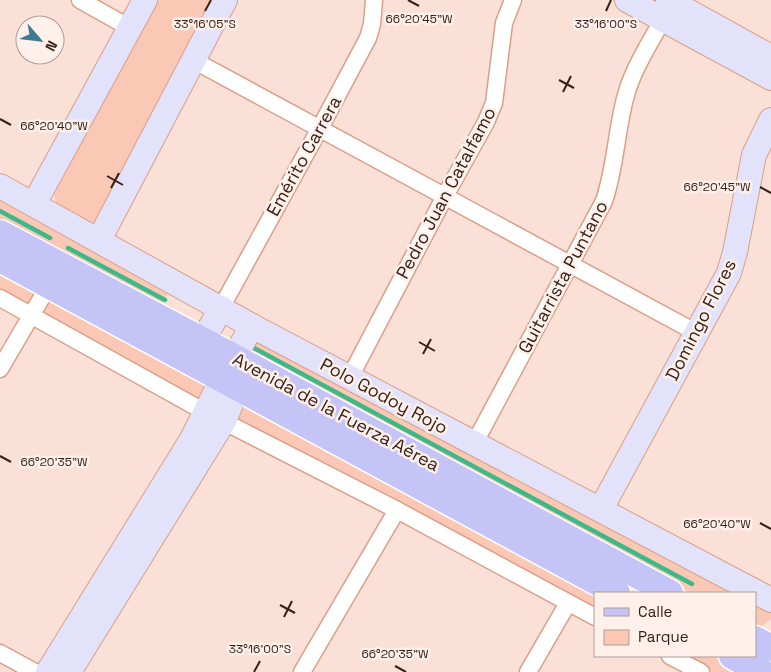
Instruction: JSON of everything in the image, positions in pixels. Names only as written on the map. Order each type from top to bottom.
[{"type":"main road","name":"Avenida de la Fuerza Aérea","points":[[0,233],[197,351],[615,592]]},
{"type":"main road","name":"Avenida de la Fuerza Aérea","points":[[0,259],[49,286],[197,351]]},
{"type":"main road","name":"Avenida de la Fuerza Aérea","points":[[228,368],[668,592]]},
{"type":"street","points":[[80,0],[130,28]]},
{"type":"street","points":[[34,204],[145,0]]},
{"type":"street","points":[[99,240],[225,0]]},
{"type":"street","name":"Emérito Carrera","points":[[221,308],[368,38],[372,24],[374,0]]},
{"type":"street","name":"Pedro Juan Catalfamo","points":[[350,378],[486,122],[494,103],[504,23],[513,0]]},
{"type":"street","points":[[627,0],[670,6],[771,57]]},
{"type":"street","points":[[670,6],[771,78]]},
{"type":"street","name":"Guitarrista Puntano","points":[[474,444],[604,201],[609,186],[626,95],[632,79],[670,6]]},
{"type":"street","points":[[193,60],[697,333]]},
{"type":"street","name":"Domingo Flores","points":[[601,509],[728,273],[735,252],[754,154],[771,120]]},
{"type":"street","name":"Polo Godoy Rojo","points":[[0,186],[252,326],[771,600]]},
{"type":"street","points":[[0,369],[49,286]]},
{"type":"street","points":[[0,298],[215,417],[397,510],[594,616]]},
{"type":"street","points":[[197,351],[221,308]]},
{"type":"street","points":[[69,672],[215,417],[228,368],[252,326]]},
{"type":"street","points":[[48,672],[192,439],[215,417]]},
{"type":"street","points":[[302,672],[397,510]]},
{"type":"street","points":[[528,672],[568,603]]},
{"type":"street","points":[[749,665],[767,645]]},
{"type":"street","points":[[0,653],[35,672]]},
{"type":"street","points":[[672,657],[701,672]]},
{"type":"green space","points":[[158,0],[218,0],[98,220],[90,224],[57,207],[54,195]]},
{"type":"green space","points":[[0,197],[171,288],[160,307],[0,221]]},
{"type":"green space","points":[[0,272],[37,293],[29,308],[0,292]]},
{"type":"green space","points":[[49,298],[210,384],[201,400],[41,314]]},
{"type":"green space","points":[[259,337],[734,592],[689,592],[246,354]]},
{"type":"green space","points":[[243,403],[594,592],[594,609],[233,420]]},
{"type":"green space","points":[[756,604],[771,612],[771,619],[758,629],[756,628]]},
{"type":"green space","points":[[683,657],[714,657],[742,672],[711,672]]},
{"type":"waterway","points":[[0,211],[50,238]]},
{"type":"waterway","points":[[68,248],[165,300]]},
{"type":"waterway","points":[[254,348],[692,584]]}]
